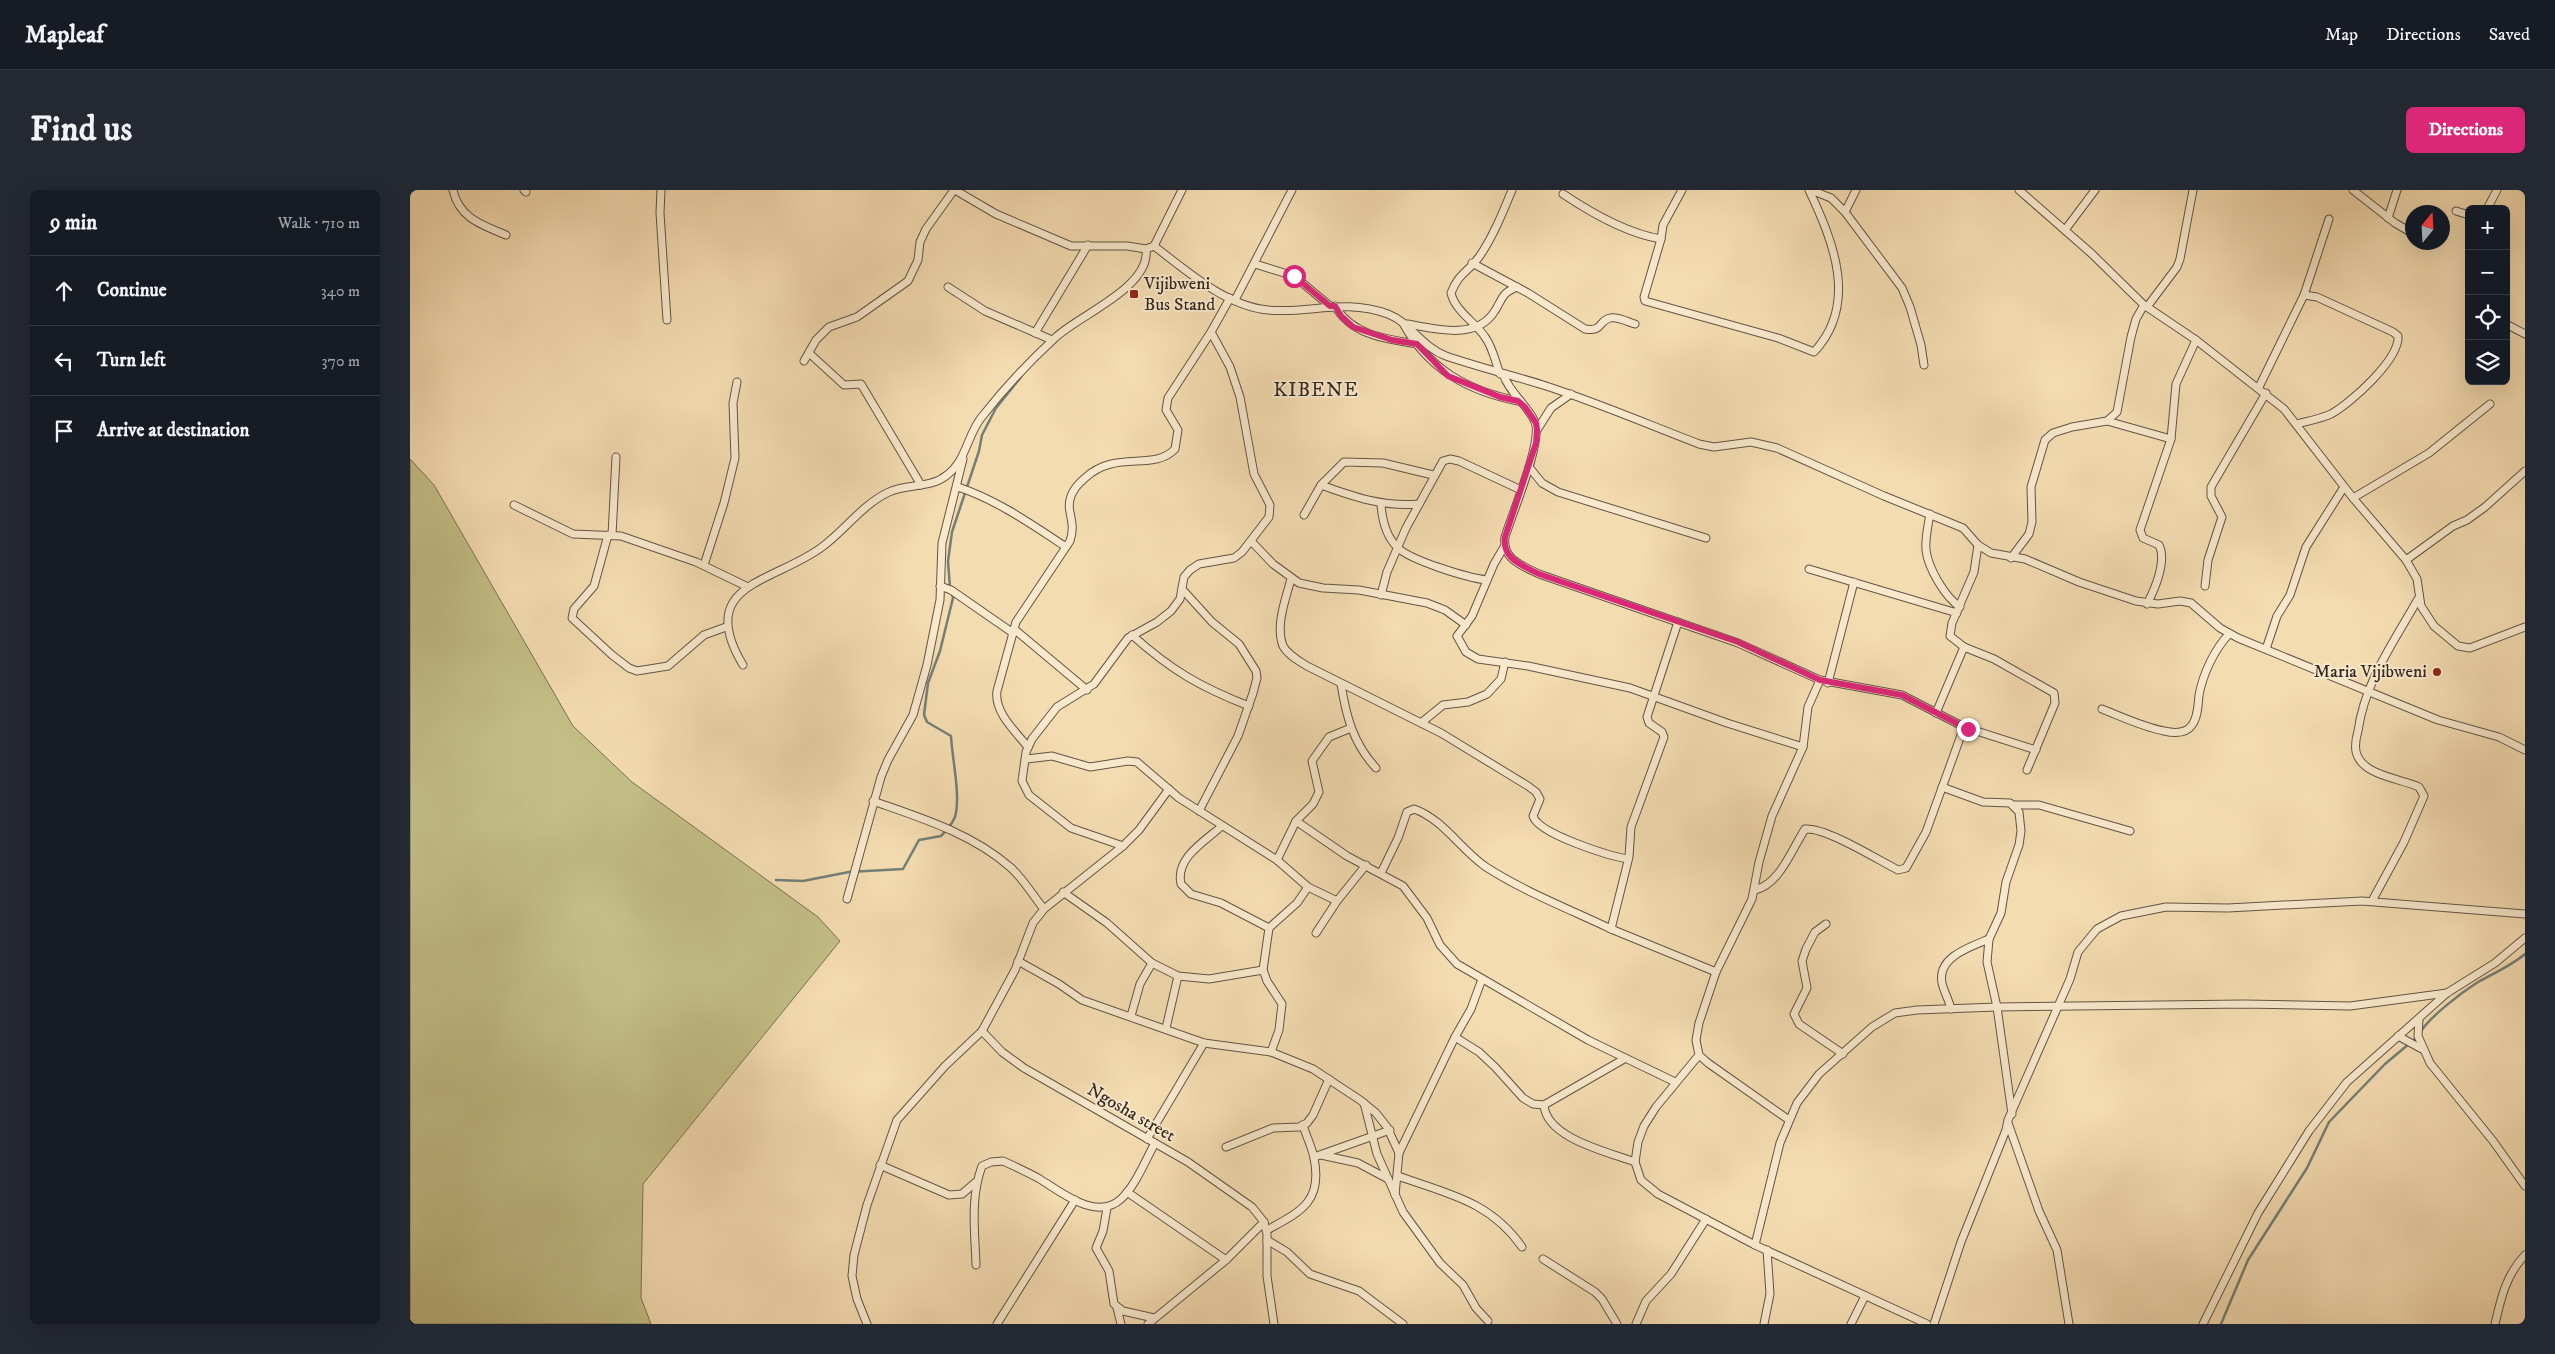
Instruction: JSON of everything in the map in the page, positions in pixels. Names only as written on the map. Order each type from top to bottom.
[{"type":"street","points":[[453,190],[456,202],[468,218],[506,235]]},
{"type":"street","points":[[661,190],[660,214],[667,320]]},
{"type":"street","points":[[804,361],[816,340],[829,327],[857,316],[908,281],[918,260],[920,242],[926,229],[955,190],[996,214],[1064,244],[1146,249],[1154,246],[1182,190]]},
{"type":"street","points":[[1028,747],[1006,719],[996,699],[1014,631],[1024,610],[1070,541],[1074,526],[1069,502],[1076,487],[1088,475],[1108,464],[1162,459],[1175,450],[1178,430],[1166,410],[1166,402],[1173,387],[1212,332],[1255,264],[1292,190]]},
{"type":"street","points":[[1512,190],[1486,246],[1457,278],[1452,294],[1456,306],[1477,326],[1492,348],[1511,393],[1532,416],[1537,430]]},
{"type":"street","points":[[1682,190],[1663,225],[1661,239],[1644,297],[1645,300],[1778,338],[1814,352],[1826,338],[1840,292],[1833,250],[1810,190]]},
{"type":"street","points":[[1810,190],[1830,198],[1845,212],[1902,288],[1910,307],[1921,345],[1924,365]]},
{"type":"street","points":[[1845,212],[1856,190]]},
{"type":"street","points":[[2019,190],[2065,230],[2145,306],[2196,340],[2266,393],[2297,424],[2344,487],[2406,560],[2416,579],[2418,599],[2434,626],[2461,647],[2470,648],[2525,627]]},
{"type":"street","points":[[2065,230],[2095,190]]},
{"type":"street","points":[[2107,421],[2114,416],[2119,405],[2131,336],[2136,319],[2172,274],[2180,259],[2193,190]]},
{"type":"street","points":[[2353,190],[2388,218],[2405,229]]},
{"type":"street","points":[[2388,218],[2396,190]]},
{"type":"street","points":[[2489,205],[2497,190]]},
{"type":"street","points":[[1563,194],[1584,208],[1633,231],[1661,239]]},
{"type":"street","points":[[2456,210],[2465,213]]},
{"type":"street","points":[[2259,388],[2304,295],[2329,219]]},
{"type":"street","points":[[1035,332],[1088,245]]},
{"type":"street","points":[[1154,246],[1194,275],[1232,299],[1251,307],[1269,310],[1332,306],[1371,310],[1404,322],[1442,330],[1477,326],[1492,314],[1506,291],[1517,287]]},
{"type":"street","points":[[743,666],[733,649],[726,627],[730,608],[738,596],[748,587],[821,548],[878,498],[895,489],[921,485],[945,477],[955,468],[964,454],[981,418],[1052,340],[1068,326],[1120,294],[1132,283],[1147,258],[1146,249]]},
{"type":"street","points":[[1472,263],[1517,287],[1585,329],[1600,328],[1609,318],[1634,324]]},
{"type":"street","points":[[1255,264],[1294,276],[1332,306],[1346,322],[1361,331],[1392,340],[1417,344]]},
{"type":"street","points":[[948,287],[985,311],[1052,340]]},
{"type":"street","points":[[2297,424],[2332,413],[2352,399],[2388,363],[2398,341],[2398,336],[2393,332],[2317,297],[2304,295]]},
{"type":"street","points":[[1404,322],[1417,344],[1448,376],[1492,394],[1518,401]]},
{"type":"street","points":[[1404,322],[1438,352],[1502,374],[1571,394],[1699,444],[1714,447],[1751,442],[1777,448],[1963,528],[1978,545],[1991,553],[2025,559],[2079,582],[2147,604],[2191,603],[2229,634],[2368,689],[2438,720],[2498,738],[2525,750]]},
{"type":"street","points":[[2510,326],[2525,334]]},
{"type":"street","points":[[1122,846],[1071,828],[1038,804],[1024,790],[1022,781],[1028,747],[1057,707],[1087,690],[1094,684],[1121,646],[1132,635],[1157,622],[1171,610],[1180,598],[1184,577],[1192,567],[1234,558],[1252,542],[1269,517],[1271,508],[1254,474],[1240,397],[1234,378],[1212,332]]},
{"type":"street","points":[[2147,604],[2157,580],[2161,550],[2159,545],[2143,538],[2140,530],[2171,439],[2176,384],[2196,340]]},
{"type":"street","points":[[809,353],[844,384],[861,384],[921,485]]},
{"type":"street","points":[[704,565],[736,458],[733,403],[737,382]]},
{"type":"street","points":[[2205,586],[2207,564],[2222,517],[2211,496],[2211,487],[2266,393]]},
{"type":"street","points":[[1571,394],[1552,408],[1537,430],[1529,467],[1504,547],[1487,580],[1472,616],[1457,636],[1466,652],[1478,659],[1505,662],[1602,681],[1655,695],[1727,723],[1803,747]]},
{"type":"street","points":[[2353,498],[2429,453],[2490,404]]},
{"type":"street","points":[[2012,558],[2028,534],[2032,522],[2031,487],[2045,440],[2053,433],[2072,427],[2107,421],[2171,439]]},
{"type":"street","points":[[847,899],[873,801],[888,760],[913,715],[918,701],[936,630],[942,543],[958,487],[964,454]]},
{"type":"street","points":[[616,457],[610,535],[594,586],[574,609],[572,618],[618,660],[637,671],[668,666],[704,635],[726,627]]},
{"type":"street","points":[[1381,594],[1397,548],[1443,461],[1450,459],[1521,490]]},
{"type":"street","points":[[1304,514],[1321,485],[1340,465],[1348,461],[1383,463],[1434,475]]},
{"type":"street","points":[[1529,467],[1542,483],[1558,492],[1706,538]]},
{"type":"street","points":[[2406,560],[2452,526],[2467,520],[2485,507],[2525,471]]},
{"type":"street","points":[[1321,485],[1381,504],[1419,504]]},
{"type":"street","points":[[958,487],[1005,508],[1066,547]]},
{"type":"street","points":[[2266,650],[2277,616],[2290,595],[2306,547],[2344,487]]},
{"type":"street","points":[[1381,504],[1384,527],[1397,548],[1457,574],[1487,580]]},
{"type":"street","points":[[514,505],[573,534],[610,535],[704,565],[748,587]]},
{"type":"street","points":[[1930,514],[1926,546],[1928,559],[1958,610]]},
{"type":"street","points":[[1252,542],[1291,579],[1309,586],[1342,588],[1381,594],[1435,606],[1466,625]]},
{"type":"street","points":[[1978,545],[1974,572],[1958,610],[1950,636],[1964,647],[1994,659],[2054,693],[2055,703],[2027,770]]},
{"type":"street","points":[[1504,547],[1507,555],[1539,574],[1738,642],[1828,683],[1902,695],[1964,727],[2036,750]]},
{"type":"street","points":[[1809,569],[1958,610]]},
{"type":"street","points":[[1291,579],[1282,622],[1284,646],[1291,656],[1341,684],[1462,745],[1536,792],[1540,799],[1533,816],[1537,824],[1580,845],[1628,860]]},
{"type":"street","points":[[1828,683],[1854,582]]},
{"type":"street","points":[[940,586],[951,590],[1014,631],[1087,690]]},
{"type":"street","points":[[1182,589],[1247,654],[1257,678],[1249,706],[1231,750],[1199,811]]},
{"type":"street","points":[[2372,901],[2404,842],[2424,796],[2419,787],[2372,770],[2358,757],[2357,736],[2368,689],[2418,599]]},
{"type":"street","points":[[1611,929],[1628,860],[1634,816],[1664,737],[1664,734],[1647,720],[1678,622]]},
{"type":"street","points":[[2102,709],[2164,731],[2178,732],[2189,729],[2195,720],[2202,685],[2207,671],[2218,647],[2229,634]]},
{"type":"street","points":[[1132,635],[1165,664],[1188,679],[1210,691],[1249,706]]},
{"type":"street","points":[[1936,713],[1964,647]]},
{"type":"street","points":[[1421,723],[1444,705],[1468,702],[1487,694],[1501,679],[1505,662]]},
{"type":"street","points":[[1789,1120],[1699,1055],[1696,1040],[1699,1023],[1716,972],[1755,890],[1759,862],[1772,816],[1803,747],[1808,707],[1820,680]]},
{"type":"street","points":[[1341,684],[1350,728],[1363,754],[1376,768]]},
{"type":"street","points":[[1755,890],[1762,888],[1777,875],[1805,829],[1828,835],[1877,857],[1898,870],[1906,868],[1926,832],[1964,727]]},
{"type":"street","points":[[1278,860],[1296,821],[1313,804],[1319,792],[1312,761],[1329,738],[1350,728]]},
{"type":"street","points":[[1027,759],[1052,756],[1090,766],[1132,761],[1142,766],[1199,811],[1278,860],[1308,887],[1337,901]]},
{"type":"street","points":[[1942,787],[1983,802],[2006,801],[2014,805],[2039,805],[2130,831]]},
{"type":"street","points":[[868,1324],[857,1299],[852,1276],[859,1231],[890,1133],[905,1109],[945,1066],[982,1031],[1018,962],[1033,923],[1044,909],[1139,830],[1169,789]]},
{"type":"street","points":[[873,801],[920,817],[975,843],[1011,868],[1044,909]]},
{"type":"street","points":[[2014,805],[2019,812],[2020,819],[2019,845],[2006,882],[2001,913],[1989,939],[1987,962],[1997,1007],[2010,1117],[2039,1211],[2057,1250],[2069,1324]]},
{"type":"street","points":[[1380,873],[1398,838],[1407,812],[1414,809],[1444,829],[1482,864],[1500,875],[1611,929],[1716,972]]},
{"type":"street","points":[[1296,821],[1321,840],[1403,886],[1411,895],[1448,956],[1482,979],[1624,1059],[1675,1082]]},
{"type":"street","points":[[1222,826],[1185,860],[1181,868],[1181,884],[1191,894],[1226,905],[1269,928]]},
{"type":"street","points":[[1316,933],[1337,901],[1366,865]]},
{"type":"street","points":[[1271,1052],[1279,1030],[1282,1004],[1267,981],[1264,970],[1269,928],[1297,903],[1308,887]]},
{"type":"street","points":[[1063,892],[1107,923],[1152,963],[1178,976],[1209,979],[1264,970]]},
{"type":"street","points":[[1934,1324],[1961,1242],[2010,1117],[2056,1007],[2070,979],[2078,952],[2087,938],[2097,929],[2121,916],[2166,907],[2228,908],[2308,902],[2372,901],[2525,914]]},
{"type":"street","points":[[1826,924],[1816,932],[1806,949],[1802,962],[1807,988],[1794,1014],[1799,1024],[1843,1054]]},
{"type":"street","points":[[2203,1324],[2210,1306],[2258,1213],[2309,1131],[2347,1082],[2447,993],[2495,963],[2525,938]]},
{"type":"street","points":[[1951,1009],[1942,978],[1946,963],[1954,956],[1989,939]]},
{"type":"street","points":[[1018,962],[1059,984],[1082,1000],[1166,1028],[1204,1043],[1271,1052],[1313,1069],[1376,1113],[1390,1130],[1399,1152]]},
{"type":"street","points":[[1131,1016],[1140,984],[1152,963]]},
{"type":"street","points":[[1166,1028],[1178,976]]},
{"type":"street","points":[[1395,1195],[1399,1152],[1455,1037],[1471,1009],[1482,979]]},
{"type":"street","points":[[1755,1245],[1776,1156],[1789,1120],[1805,1091],[1819,1074],[1872,1027],[1895,1013],[1918,1010],[1997,1007],[2244,1004],[2350,1006],[2447,993]]},
{"type":"street","points":[[2419,1019],[2418,1036],[2422,1049],[2430,1063],[2493,1141],[2525,1186]]},
{"type":"street","name":"Ngosha street","points":[[982,1031],[1002,1052],[1032,1073],[1154,1143],[1243,1199],[1264,1222]]},
{"type":"street","points":[[2398,1036],[2422,1049]]},
{"type":"street","points":[[1455,1037],[1490,1062],[1523,1098],[1533,1104],[1544,1105],[1624,1059]]},
{"type":"street","points":[[1147,1139],[1204,1043]]},
{"type":"street","points":[[1699,1055],[1675,1082],[1644,1126],[1638,1142],[1635,1162],[1637,1174],[1649,1188],[1755,1245],[1927,1324]]},
{"type":"street","points":[[1226,1147],[1273,1128],[1290,1129],[1303,1125],[1313,1115],[1329,1079]]},
{"type":"street","points":[[1364,1103],[1372,1138],[1402,1212],[1440,1263],[1463,1286],[1476,1308],[1488,1321]]},
{"type":"street","points":[[1544,1105],[1546,1118],[1564,1135],[1635,1162]]},
{"type":"street","points":[[1267,1230],[1298,1213],[1308,1205],[1314,1194],[1317,1156],[1303,1125]]},
{"type":"street","points":[[1317,1156],[1390,1130]]},
{"type":"street","points":[[1121,1324],[1117,1308],[1112,1300],[1109,1271],[1096,1248],[1103,1231],[1107,1208],[1127,1192],[1154,1143]]},
{"type":"street","points":[[1317,1156],[1358,1163],[1388,1179]]},
{"type":"street","points":[[976,1265],[976,1182],[982,1166],[991,1162],[1003,1161],[1075,1200],[1094,1207],[1107,1208]]},
{"type":"street","points":[[880,1165],[949,1195],[962,1194],[976,1182]]},
{"type":"street","points":[[1398,1176],[1482,1208],[1505,1225],[1522,1247]]},
{"type":"street","points":[[1127,1192],[1226,1260]]},
{"type":"street","points":[[997,1324],[1075,1200]]},
{"type":"street","points":[[1636,1324],[1646,1301],[1671,1274],[1706,1219]]},
{"type":"street","points":[[1117,1308],[1152,1322],[1226,1260],[1264,1222],[1268,1240],[1267,1276],[1274,1324]]},
{"type":"street","points":[[1268,1240],[1294,1258],[1310,1274],[1359,1291],[1404,1324]]},
{"type":"street","points":[[1764,1324],[1770,1294],[1767,1250]]},
{"type":"street","points":[[2495,1324],[2507,1280],[2515,1265],[2525,1255]]},
{"type":"street","points":[[1543,1259],[1595,1292],[1602,1299],[1617,1324]]},
{"type":"street","points":[[1851,1324],[1865,1296]]},
{"type":"shaded area","points":[[410,459],[434,485],[573,726],[632,782],[818,917],[840,941],[643,1184],[641,1298],[651,1324],[410,1324]]},
{"type":"waterway","points":[[950,588],[948,561],[952,532],[979,451],[982,435],[996,408],[1021,377]]},
{"type":"waterway","points":[[776,880],[803,881],[849,872],[903,869],[919,840],[941,836],[952,822],[957,808],[957,799],[951,736],[927,722],[924,715],[928,683],[940,651],[953,598],[952,594]]},
{"type":"waterway","points":[[2421,1031],[2439,1011],[2463,992],[2525,954]]},
{"type":"waterway","points":[[2221,1324],[2248,1260],[2307,1168],[2329,1122],[2385,1064],[2416,1038]]},
{"type":"place","name":"Vijibweni Bus Stand","points":[[1134,294]]},
{"type":"place","name":"Maria Vijibweni","points":[[2437,672]]},
{"type":"district","name":"KIBENE","points":[[1316,390]]},
{"type":"route","points":[[1294,276],[1330,306],[1335,306],[1346,322],[1353,327],[1392,340],[1417,344],[1448,376],[1500,397],[1518,401],[1525,407],[1536,423],[1537,430],[1536,443],[1529,467],[1505,537],[1504,547],[1507,555],[1514,560],[1539,574],[1738,642],[1828,683],[1902,695],[1968,729]]}]
